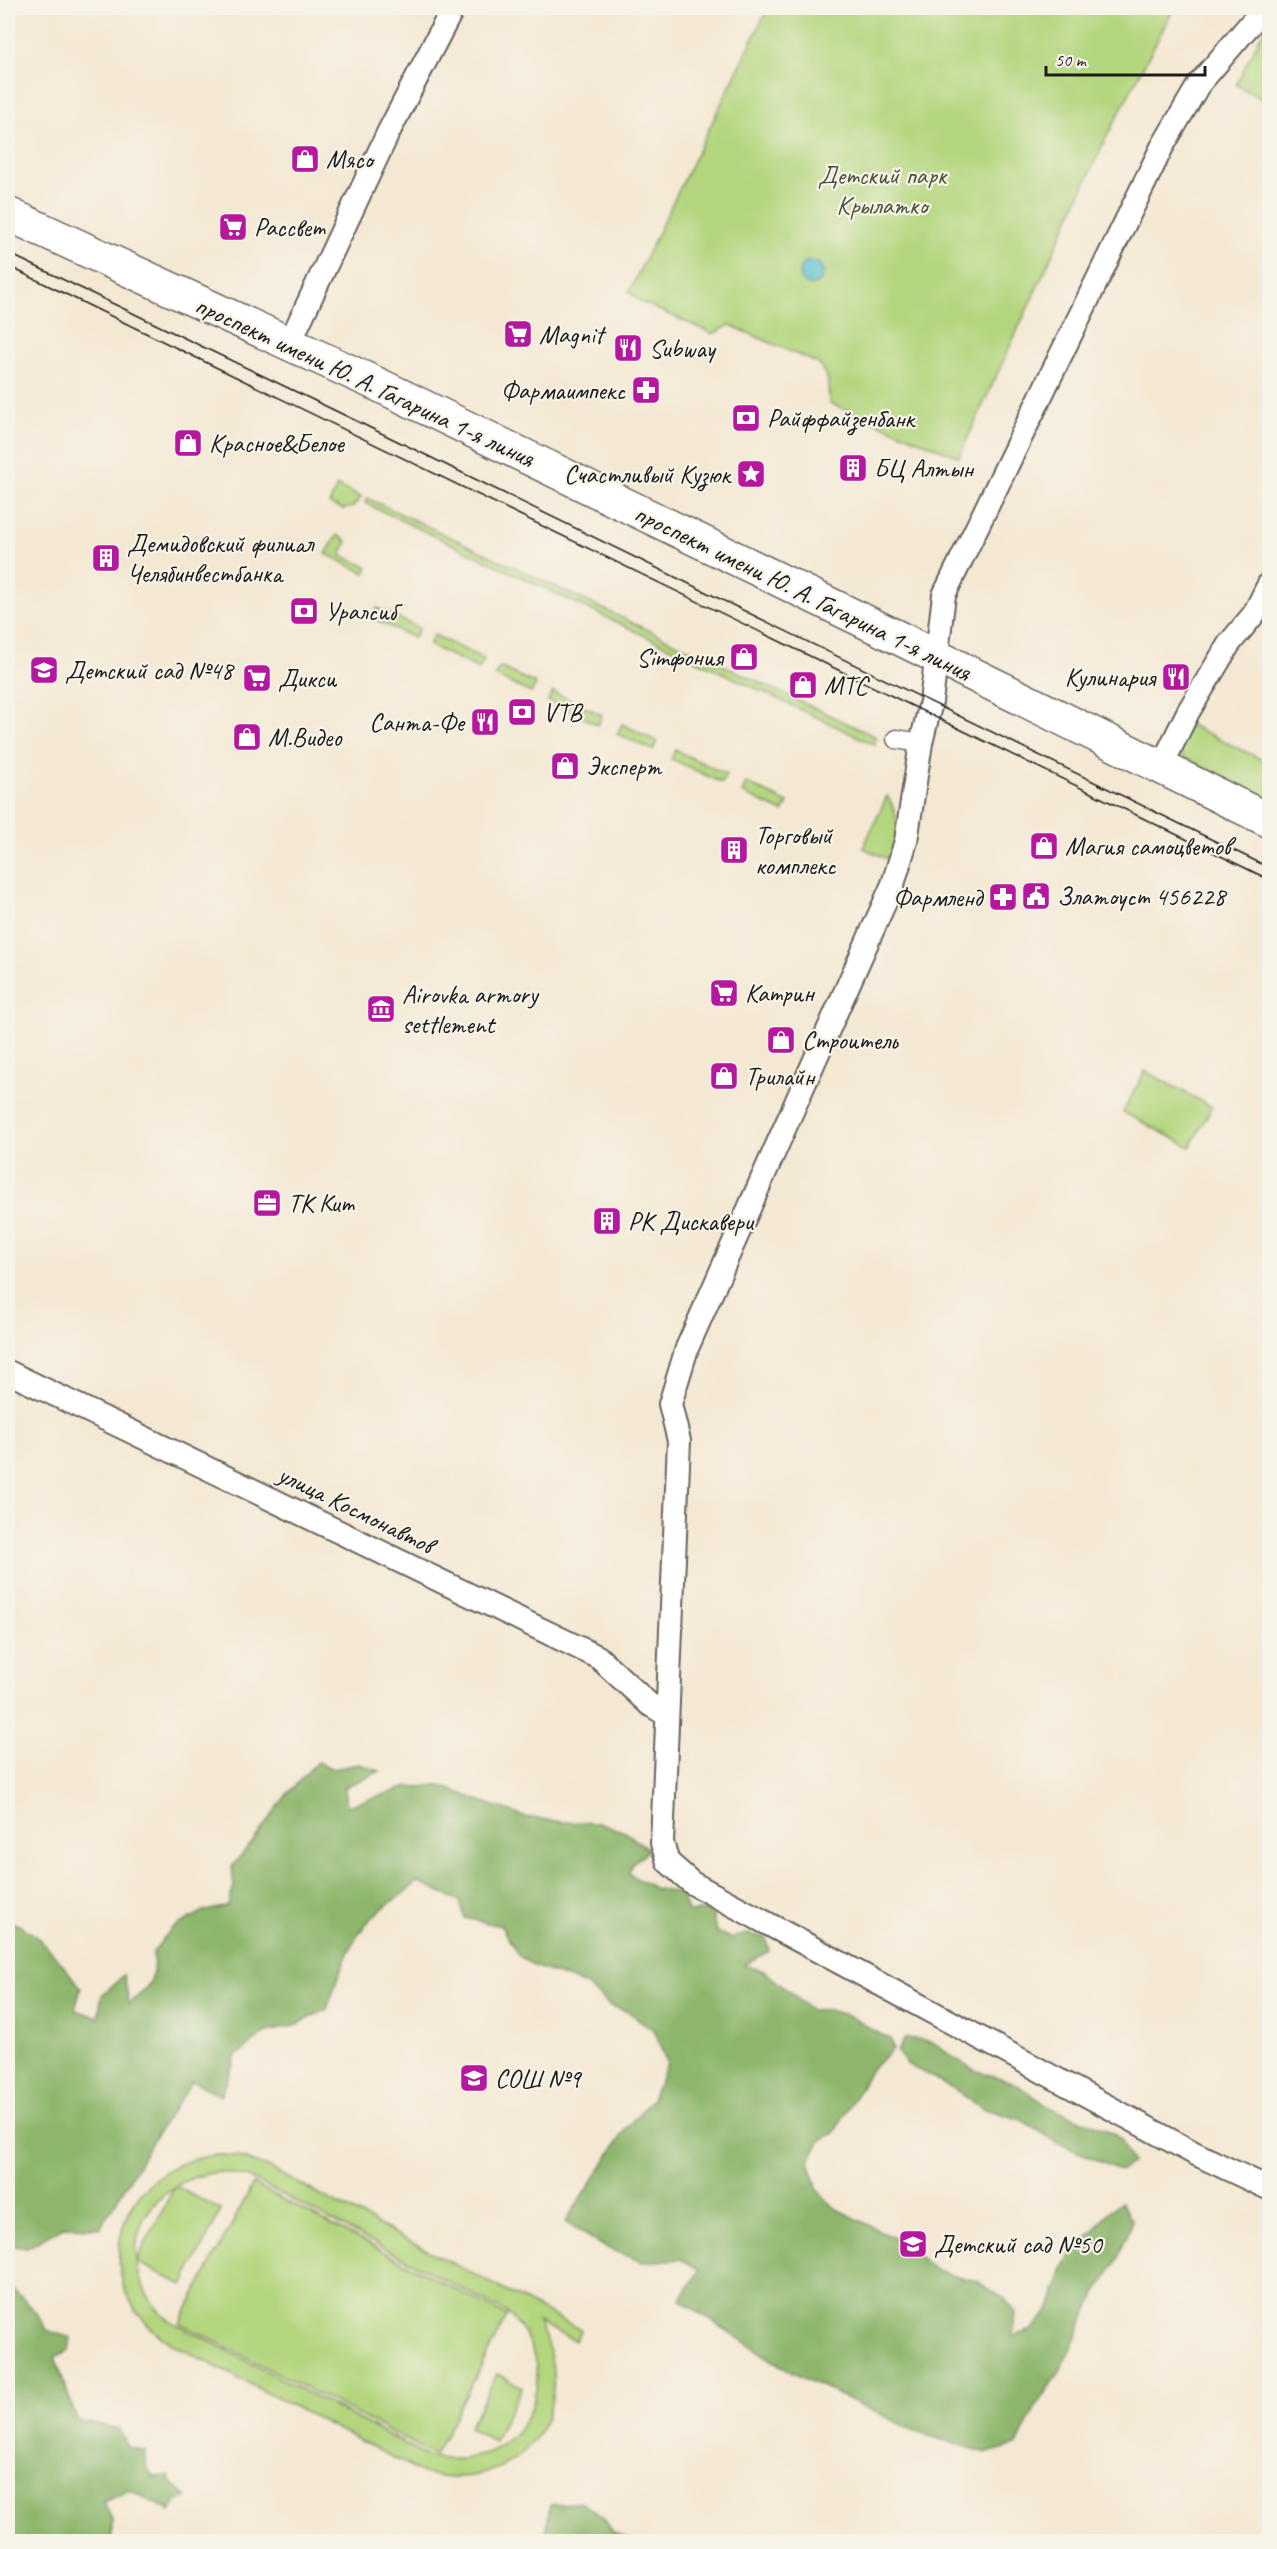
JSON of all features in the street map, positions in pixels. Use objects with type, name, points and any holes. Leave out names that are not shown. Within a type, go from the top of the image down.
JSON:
[{"type":"main road","name":"проспект имени Ю. А. Гагарина 1-я линия","points":[[8,214],[392,392],[1269,821]]},
{"type":"street","points":[[289,344],[389,131],[453,8]]},
{"type":"street","points":[[1264,8],[1199,84],[1162,147],[944,595],[935,657],[932,702],[921,743],[906,841],[893,884],[692,1337],[677,1379],[670,1404],[679,1441],[662,1843],[669,1862],[692,1883],[1194,2153],[1269,2189]]},
{"type":"street","points":[[1161,767],[1188,712],[1229,644],[1254,614],[1269,582]]},
{"type":"street","points":[[896,739],[921,743]]},
{"type":"street","name":"улица Космонавтов","points":[[8,1372],[598,1657],[649,1704],[668,1715]]},
{"type":"green space","name":"Детский парк Крылатко","points":[[768,8],[1174,8],[1104,142],[959,457],[829,403],[828,379],[819,364],[730,325],[713,334],[641,302],[629,292]]},
{"type":"green space","points":[[1269,19],[1269,103],[1236,85]]},
{"type":"green space","points":[[337,486],[361,497],[353,507],[343,509],[329,504]]},
{"type":"green space","points":[[367,498],[876,737],[875,745],[365,503]]},
{"type":"green space","points":[[337,535],[347,541],[341,555],[368,567],[365,573],[326,554]]},
{"type":"green space","points":[[377,608],[419,628],[414,638],[372,618]]},
{"type":"green space","points":[[434,635],[484,659],[479,669],[429,645]]},
{"type":"green space","points":[[500,667],[536,684],[531,693],[495,676]]},
{"type":"green space","points":[[553,692],[602,715],[598,725],[548,701]]},
{"type":"green space","points":[[622,724],[657,741],[653,750],[617,734]]},
{"type":"green space","points":[[1190,725],[1269,763],[1269,799],[1175,753]]},
{"type":"green space","points":[[675,750],[726,774],[722,783],[671,759]]},
{"type":"green space","points":[[746,783],[788,803],[783,812],[742,793]]},
{"type":"green space","points":[[887,796],[897,820],[894,862],[863,848]]},
{"type":"green space","points":[[1145,1071],[1212,1107],[1190,1147],[1123,1112]]},
{"type":"green space","points":[[317,1762],[333,1769],[359,1764],[380,1771],[345,1787],[347,1806],[408,1787],[441,1786],[524,1817],[563,1822],[601,1823],[627,1833],[648,1850],[632,1864],[629,1874],[654,1888],[680,1894],[688,1912],[705,1911],[713,1915],[716,1932],[731,1938],[748,1934],[766,1938],[769,1951],[744,1965],[764,1971],[811,2010],[843,2014],[890,2039],[893,2049],[871,2069],[834,2133],[821,2140],[809,2161],[818,2191],[835,2208],[898,2240],[936,2270],[976,2281],[1005,2299],[1015,2311],[1013,2336],[1032,2330],[1050,2308],[1063,2268],[1073,2250],[1121,2202],[1133,2221],[1117,2260],[1096,2294],[1061,2369],[1036,2406],[1017,2445],[987,2453],[919,2433],[789,2371],[680,2300],[700,2270],[681,2259],[642,2262],[605,2247],[565,2222],[629,2125],[652,2099],[667,2064],[654,2030],[628,2012],[609,2005],[586,1985],[534,1966],[518,1955],[501,1926],[465,1918],[460,1901],[417,1882],[376,1914],[358,1935],[346,1958],[327,2009],[294,2026],[266,2032],[236,2056],[221,2096],[192,2081],[161,2127],[100,2228],[63,2227],[27,2248],[8,2245],[8,1922],[29,1931],[39,1939],[81,1988],[75,2010],[98,2017],[102,1995],[124,1975],[129,2004],[142,1993],[150,1982],[153,1952],[171,1929],[202,1912],[228,1906],[234,1886],[232,1866],[252,1843],[287,1794]]},
{"type":"green space","points":[[906,2038],[925,2040],[937,2045],[974,2070],[1013,2082],[1051,2108],[1107,2130],[1121,2139],[1132,2162],[1121,2171],[1056,2142],[1022,2120],[982,2108],[951,2087],[908,2065],[897,2052]]},
{"type":"green space","points":[[221,2155],[237,2156],[267,2167],[581,2330],[575,2341],[538,2322],[550,2354],[553,2386],[548,2414],[534,2439],[515,2459],[489,2472],[458,2477],[423,2473],[170,2343],[142,2318],[126,2290],[119,2259],[122,2229],[135,2201],[156,2178],[185,2162]],"holes":[[[221,2172],[246,2177],[506,2312],[526,2338],[536,2365],[536,2392],[527,2417],[511,2437],[488,2452],[460,2459],[428,2456],[167,2319],[146,2293],[137,2262],[183,2285],[221,2210],[176,2186],[188,2180]],[[174,2187],[137,2260],[137,2242],[141,2226],[149,2211]]]},
{"type":"green space","points":[[253,2184],[507,2316],[435,2455],[180,2323]]},
{"type":"green space","points":[[8,2286],[30,2305],[46,2330],[71,2338],[69,2350],[55,2357],[77,2420],[119,2429],[128,2447],[146,2452],[146,2467],[154,2477],[169,2476],[172,2483],[187,2496],[180,2499],[170,2511],[129,2490],[103,2501],[112,2519],[112,2541],[8,2541]]},
{"type":"green space","points":[[497,2374],[522,2387],[494,2441],[469,2428]]},
{"type":"green space","points":[[580,2502],[602,2516],[613,2532],[631,2541],[541,2541],[547,2526],[550,2505]]},
{"type":"water","points":[[811,261],[816,262],[822,268],[822,278],[816,284],[811,285],[806,284],[800,278],[799,273],[800,268],[806,262]]},
{"type":"tram line","points":[[8,253],[1270,868]]},
{"type":"tram line","points":[[8,266],[1270,880]]},
{"type":"place","name":"Мясо","points":[[305,159]]},
{"type":"place","name":"Рассвет","points":[[233,227]]},
{"type":"place","name":"Magnit","points":[[518,334]]},
{"type":"place","name":"Subway","points":[[628,348]]},
{"type":"place","name":"Фармаимпекс","points":[[646,390]]},
{"type":"place","name":"Райффайзенбанк","points":[[746,418]]},
{"type":"place","name":"Красное&Белое","points":[[188,443]]},
{"type":"place","name":"БЦ Алтын","points":[[853,468]]},
{"type":"place","name":"Счастливый Кузюк","points":[[751,474]]},
{"type":"place","name":"Демидовский филиал Челябинвестбанка","points":[[106,558]]},
{"type":"place","name":"Уралсиб","points":[[304,611]]},
{"type":"place","name":"Simфония","points":[[744,657]]},
{"type":"place","name":"Детский сад №48","points":[[44,670]]},
{"type":"place","name":"Кулинария","points":[[1176,677]]},
{"type":"place","name":"Дикси","points":[[257,678]]},
{"type":"place","name":"МТС","points":[[803,685]]},
{"type":"place","name":"VTB","points":[[522,712]]},
{"type":"place","name":"Санта-Фе","points":[[485,722]]},
{"type":"place","name":"М.Видео","points":[[247,737]]},
{"type":"place","name":"Эксперт","points":[[565,766]]},
{"type":"place","name":"Магия самоцветов","points":[[1044,846]]},
{"type":"place","name":"Торговый комплекс","points":[[734,850]]},
{"type":"place","name":"Златоуст 456228","points":[[1036,896]]},
{"type":"place","name":"Фармленд","points":[[1003,897]]},
{"type":"place","name":"Катрин","points":[[724,993]]},
{"type":"place","name":"Airovka armory settlement","points":[[381,1009]]},
{"type":"place","name":"Строитель","points":[[781,1040]]},
{"type":"place","name":"Трилайн","points":[[724,1076]]},
{"type":"place","name":"ТК Кит","points":[[267,1203]]},
{"type":"place","name":"РК Дискавери","points":[[607,1221]]},
{"type":"place","name":"СОШ №9","points":[[474,2078]]},
{"type":"place","name":"Детский сад №50","points":[[913,2244]]}]
